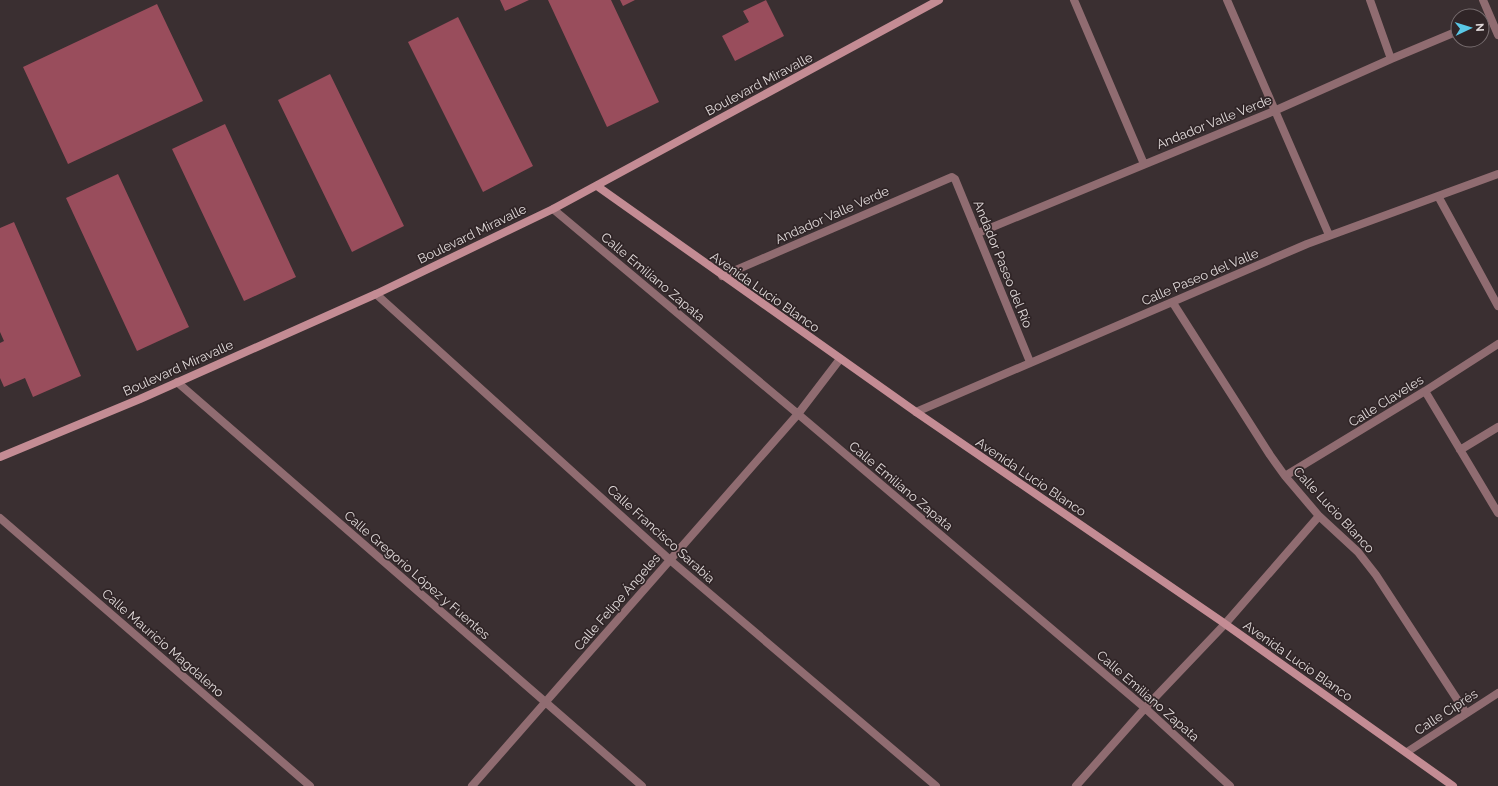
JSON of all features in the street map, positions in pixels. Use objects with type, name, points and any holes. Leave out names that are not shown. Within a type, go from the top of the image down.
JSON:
[{"type":"street","name":"Boulevard Miravalle","points":[[0,457],[140,399],[376,294],[553,209],[939,0]]},
{"type":"street","points":[[1074,0],[1144,164]]},
{"type":"street","points":[[1227,0],[1329,235]]},
{"type":"street","points":[[1370,0],[1391,59]]},
{"type":"street","points":[[1483,0],[1498,35]]},
{"type":"street","name":"Andador Valle Verde","points":[[978,233],[1274,111],[1450,34]]},
{"type":"street","name":"Calle Paseo del Valle","points":[[916,412],[1329,235],[1498,174]]},
{"type":"street","name":"Andador Valle Verde","points":[[722,276],[952,177]]},
{"type":"street","name":"Andador Paseo del Río","points":[[952,177],[955,179],[978,233],[1030,362]]},
{"type":"street","name":"Avenida Lucio Blanco","points":[[596,186],[916,412],[1225,624],[1453,786]]},
{"type":"street","points":[[1438,196],[1498,306]]},
{"type":"street","name":"Calle Emiliano Zapata","points":[[553,209],[1145,708],[1230,786]]},
{"type":"street","name":"Calle Francisco Sarabia","points":[[376,294],[670,560],[936,786]]},
{"type":"street","name":"Calle Lucio Blanco","points":[[1173,303],[1285,476],[1319,516],[1358,552],[1376,575],[1466,713]]},
{"type":"street","name":"Calle Claveles","points":[[1285,476],[1425,391],[1498,344]]},
{"type":"street","name":"Calle Felipe Ángeles","points":[[472,786],[798,414],[840,359]]},
{"type":"street","name":"Calle Gregorio López y Fuentes","points":[[177,382],[642,786]]},
{"type":"street","points":[[1425,391],[1498,513]]},
{"type":"street","points":[[1460,450],[1498,428]]},
{"type":"street","points":[[1076,786],[1145,708],[1225,624],[1319,516]]},
{"type":"street","name":"Calle Mauricio Magdaleno","points":[[0,518],[310,786]]},
{"type":"street","name":"Calle Ciprés","points":[[1406,752],[1498,692]]},
{"type":"building","points":[[500,0],[529,0],[505,11]]},
{"type":"building","points":[[548,0],[611,0],[659,102],[607,127]]},
{"type":"building","points":[[620,0],[635,0],[623,6]]},
{"type":"building","points":[[766,0],[784,36],[735,61],[722,36],[749,22],[743,11]]},
{"type":"building","points":[[157,4],[203,101],[68,164],[23,67]]},
{"type":"building","points":[[458,17],[533,166],[483,192],[408,42]]},
{"type":"building","points":[[330,74],[404,226],[352,252],[278,100]]},
{"type":"building","points":[[225,124],[296,277],[244,301],[172,149]]},
{"type":"building","points":[[118,174],[189,327],[137,351],[66,198]]},
{"type":"building","points":[[14,222],[81,376],[33,397],[25,378],[4,387],[0,378],[0,343],[4,341],[0,332],[0,228]]}]
